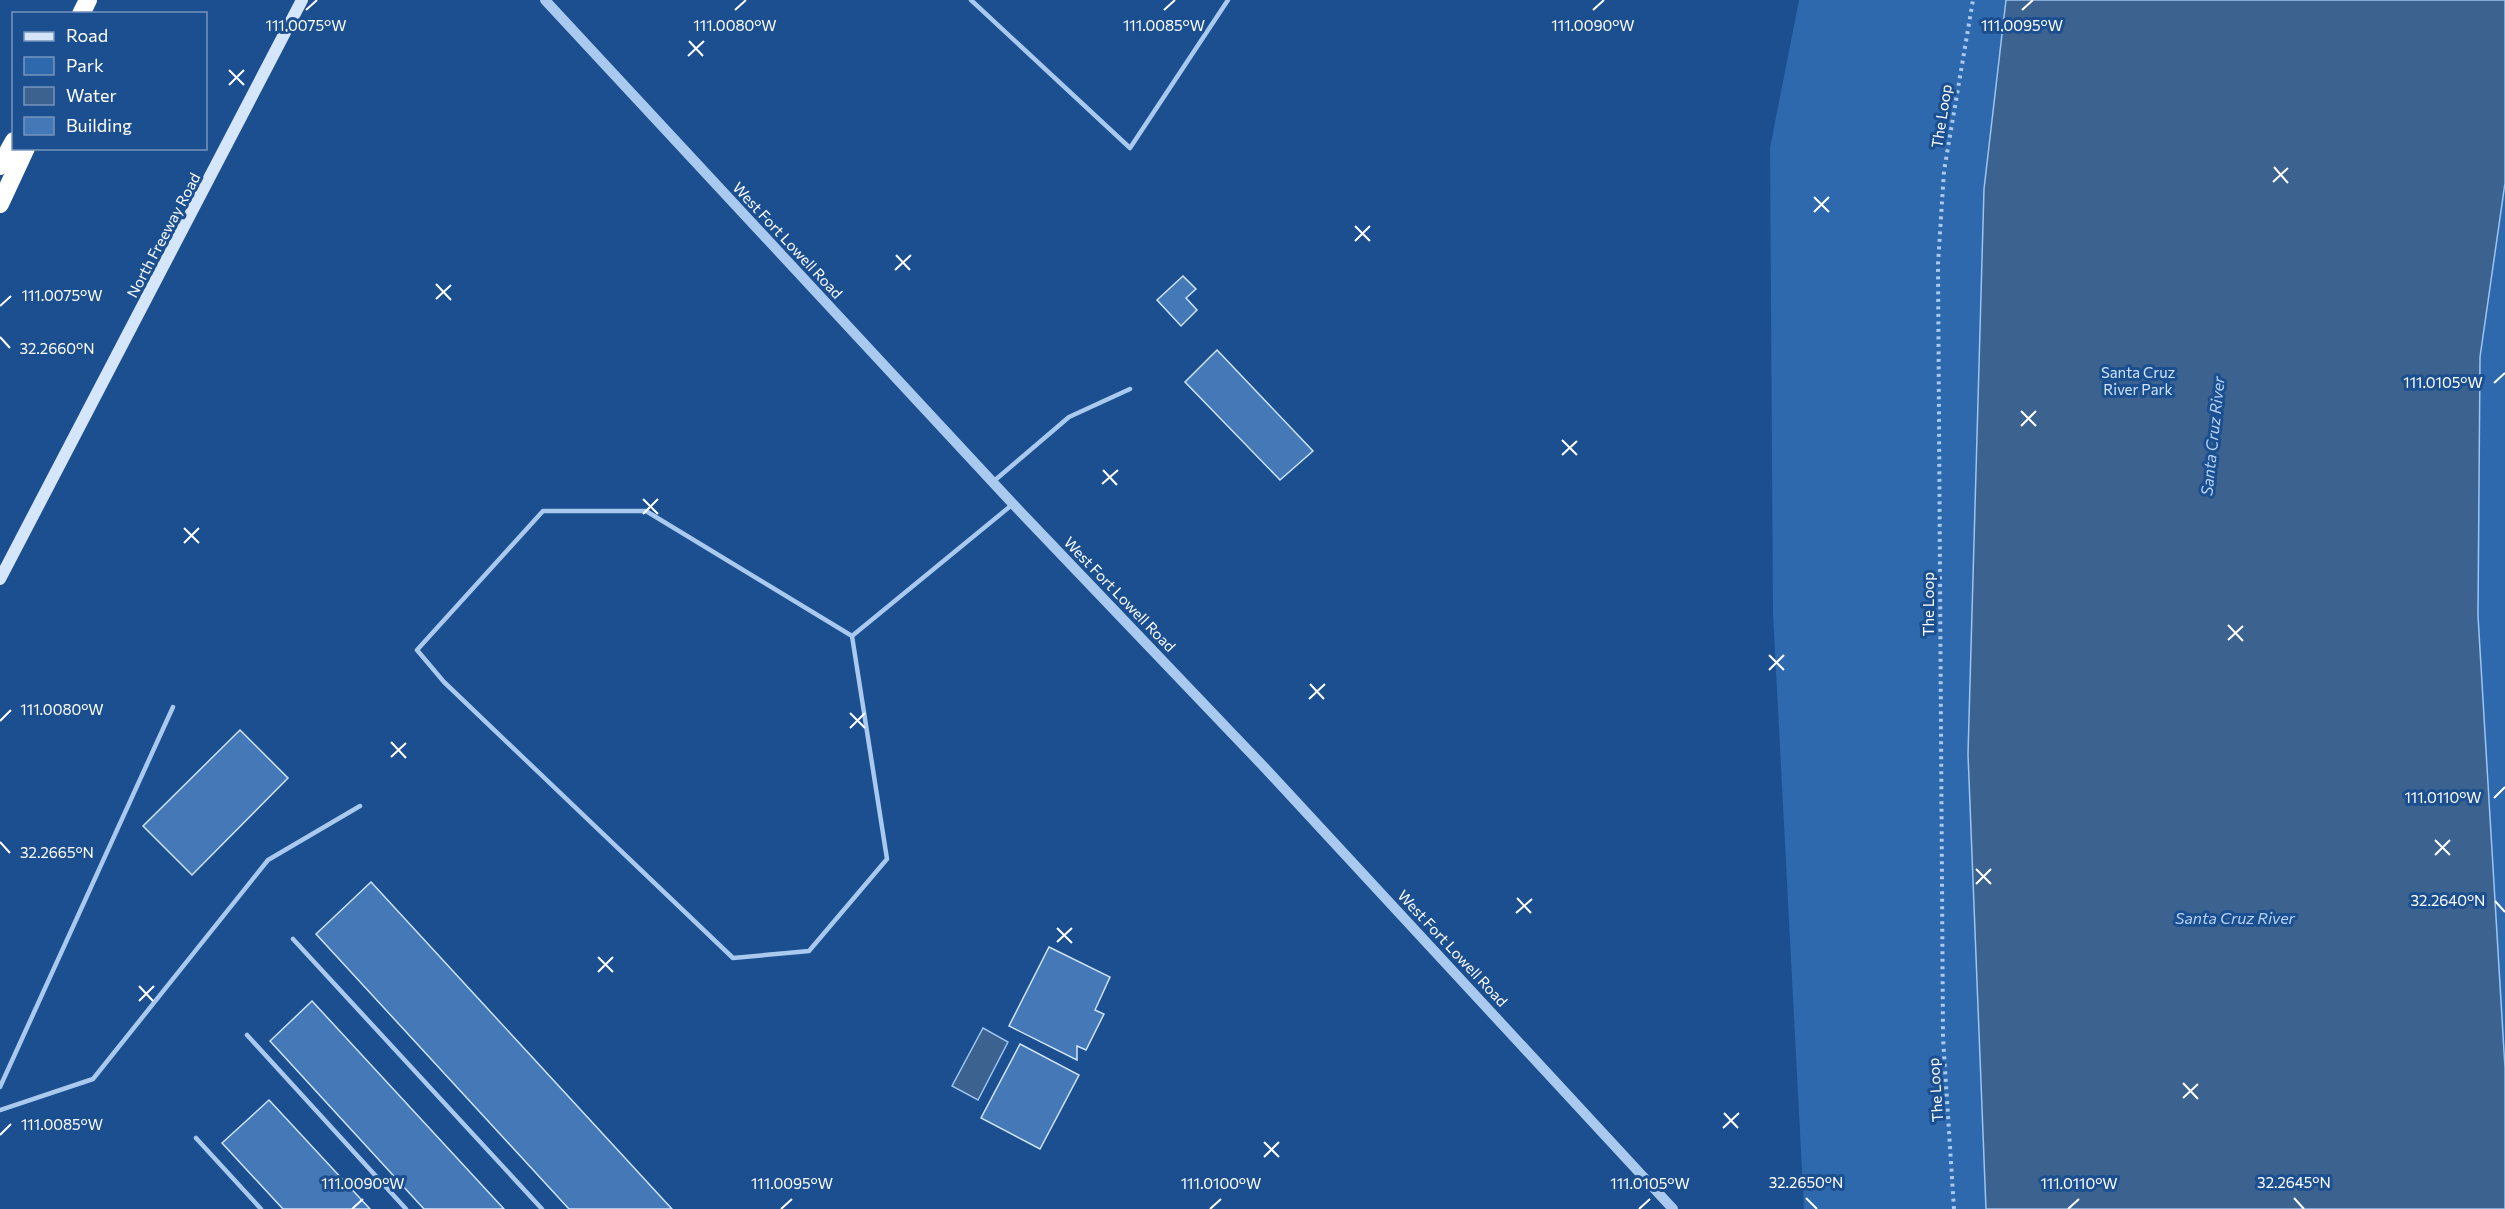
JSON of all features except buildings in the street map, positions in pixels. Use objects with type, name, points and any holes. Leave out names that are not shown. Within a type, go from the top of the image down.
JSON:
[{"type":"highway","points":[[0,166],[12,145]]},
{"type":"highway","points":[[0,204],[25,150]]},
{"type":"main road","name":"North Freeway Road","points":[[0,579],[303,0]]},
{"type":"street","name":"West Fort Lowell Road","points":[[545,0],[1013,504],[1273,777],[1673,1209]]},
{"type":"lane","points":[[971,0],[1130,148],[1228,0]]},
{"type":"lane","points":[[993,482],[1069,417],[1130,389]]},
{"type":"lane","points":[[852,636],[1013,504]]},
{"type":"lane","points":[[646,511],[852,636],[886,859],[809,951],[732,958],[444,682],[417,650],[543,512],[646,511]]},
{"type":"lane","points":[[0,1087],[173,707]]},
{"type":"lane","points":[[0,1110],[93,1078],[268,860],[360,806]]},
{"type":"lane","points":[[293,939],[542,1209]]},
{"type":"lane","points":[[247,1035],[406,1209]]},
{"type":"lane","points":[[196,1138],[261,1209]]},
{"type":"path","name":"The Loop","points":[[1954,1209],[1943,1038],[1938,264],[1944,171],[1972,0]]},
{"type":"green space","name":"Santa Cruz River","points":[[1799,0],[2505,0],[2505,1209],[1804,1209],[1773,613],[1770,148]]},
{"type":"water","name":"Santa Cruz River","points":[[2006,0],[2505,0],[2505,183],[2480,357],[2478,616],[2505,1068],[2505,1209],[1986,1209],[1968,754],[1984,189]]},
{"type":"water","points":[[983,1028],[1008,1042],[978,1100],[952,1086]]},
{"type":"park label","name":"Santa Cruz River Park","points":[[2138,380]]}]
